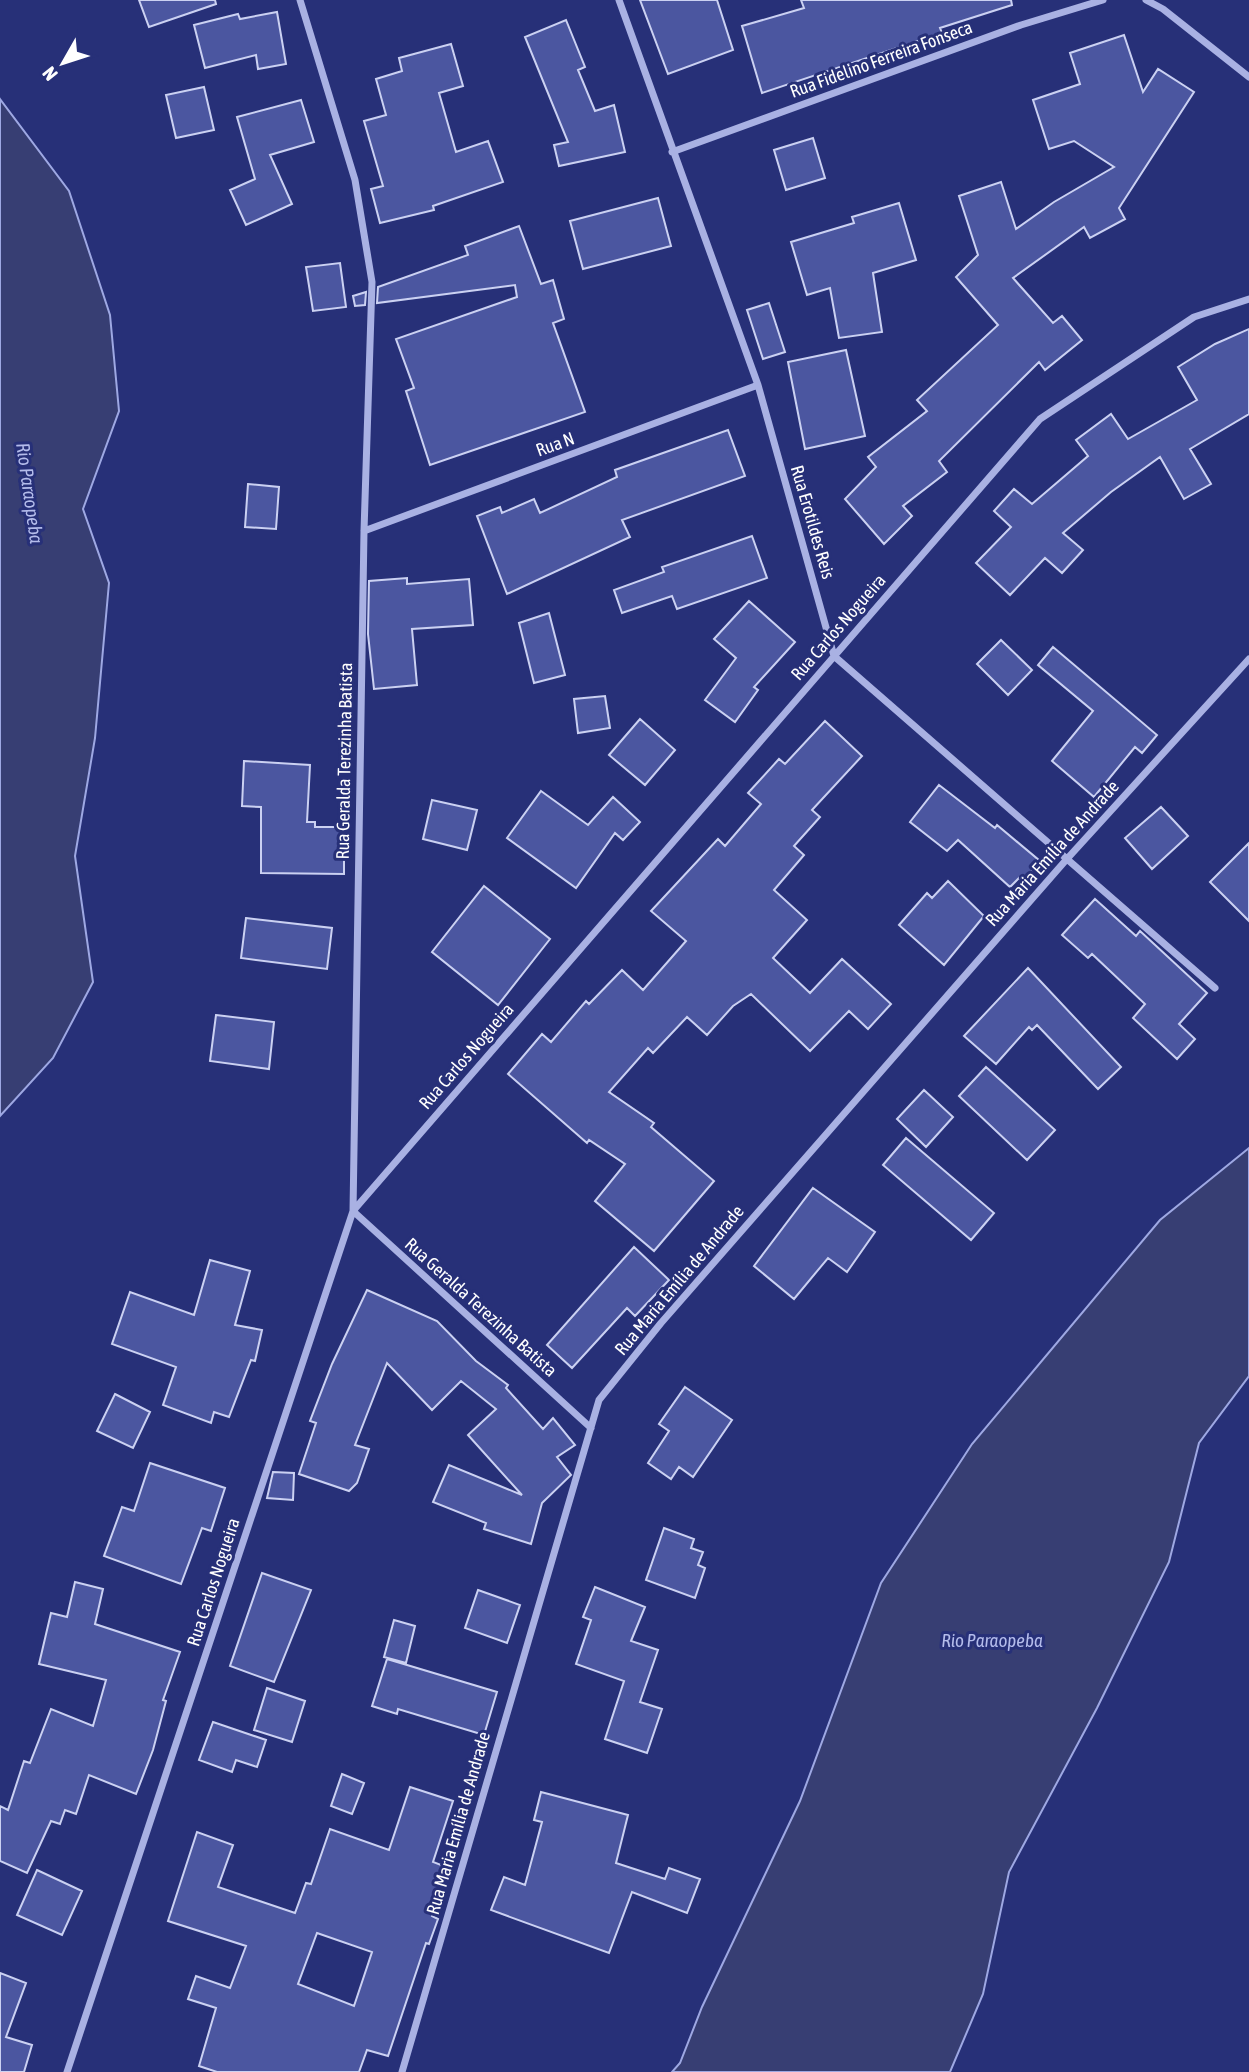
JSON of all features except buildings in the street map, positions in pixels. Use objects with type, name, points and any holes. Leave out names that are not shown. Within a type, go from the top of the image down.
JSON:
[{"type":"street","name":"Rua Geralda Terezinha Batista","points":[[300,0],[355,180],[372,282],[364,531],[353,1211],[591,1428]]},
{"type":"street","name":"Rua Erotildes Reis","points":[[619,0],[758,385],[834,656]]},
{"type":"street","name":"Rua Fidelino Ferreira Fonseca","points":[[672,152],[1021,25],[1103,0]]},
{"type":"street","points":[[1146,0],[1163,9],[1249,77]]},
{"type":"street","name":"Rua Carlos Nogueira","points":[[66,2072],[353,1211],[1040,419],[1194,317],[1249,299]]},
{"type":"street","name":"Rua N","points":[[364,531],[758,385]]},
{"type":"street","points":[[834,656],[1215,988]]},
{"type":"street","name":"Rua Maria Emília de Andrade","points":[[402,2072],[599,1400],[661,1323],[1066,860],[1249,659]]},
{"type":"water","name":"Rio Paraopeba","points":[[0,99],[69,191],[110,315],[119,411],[83,509],[109,583],[95,738],[75,856],[93,982],[53,1058],[0,1116]]},
{"type":"water","name":"Rio Paraopeba","points":[[1249,1148],[1249,1376],[1199,1443],[1169,1562],[1097,1708],[1009,1872],[983,1994],[950,2072],[672,2072],[680,2063],[702,2007],[800,1801],[881,1583],[972,1444],[1160,1220]]}]
